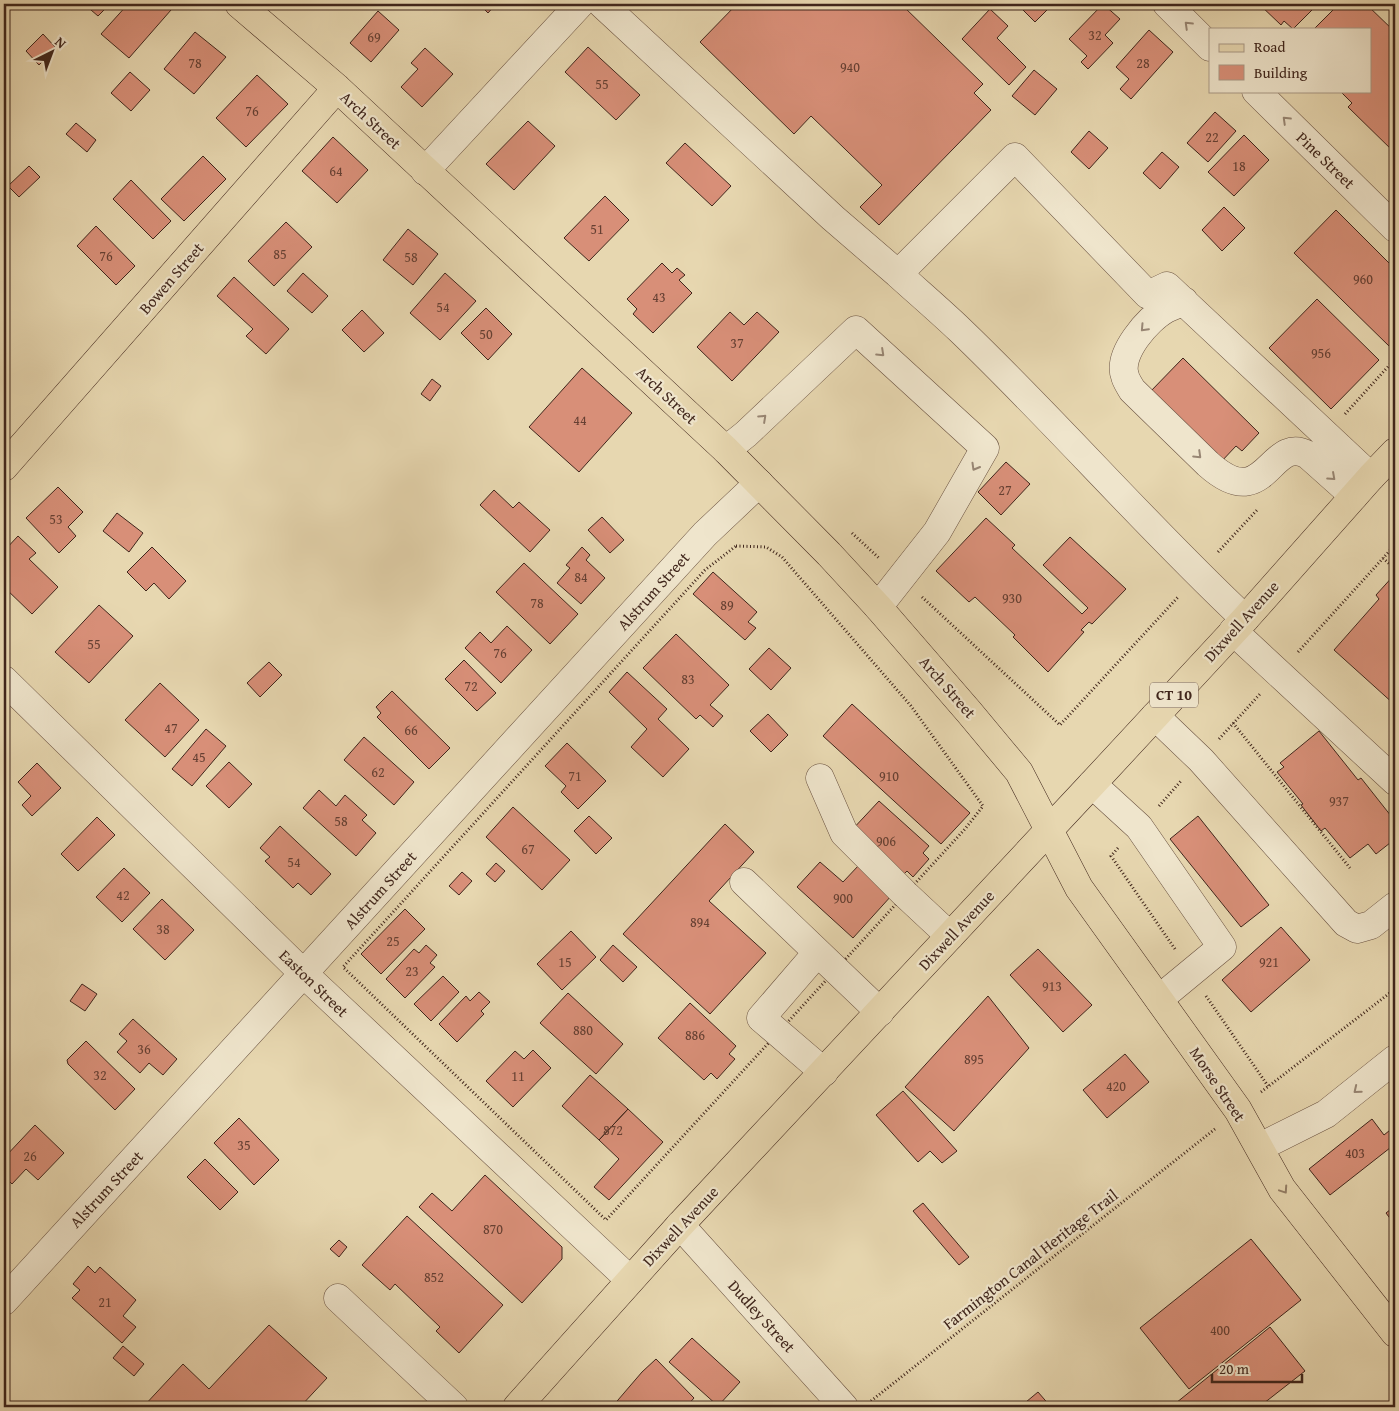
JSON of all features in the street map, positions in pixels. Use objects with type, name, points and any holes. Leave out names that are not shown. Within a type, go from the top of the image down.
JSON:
[{"type":"main road","name":"Arch Street","points":[[239,4],[337,88],[760,483],[878,607],[970,712],[1019,772],[1050,829]]},
{"type":"main road","name":"Bowen Street","points":[[4,467],[337,88]]},
{"type":"main road","name":"Dixwell Avenue","points":[[517,1407],[680,1225],[1155,716],[1239,625],[1362,486],[1395,452]]},
{"type":"main road","name":"Morse Street","points":[[1050,829],[1079,888],[1238,1110],[1282,1188],[1391,1318]]},
{"type":"street","points":[[425,170],[580,4]]},
{"type":"street","points":[[602,4],[833,218],[960,330],[1198,574],[1239,625],[1395,781]]},
{"type":"street","points":[[1167,4],[1209,46]]},
{"type":"street","name":"Pine Street","points":[[1257,92],[1395,228]]},
{"type":"street","points":[[898,274],[1015,157],[1148,295],[1167,286],[1184,301],[1326,436],[1362,486]]},
{"type":"street","points":[[1184,301],[1153,318],[1130,349],[1126,356],[1124,375],[1132,390],[1214,470],[1230,480],[1244,482],[1256,479],[1279,457],[1290,452],[1299,451],[1362,486]]},
{"type":"street","points":[[726,450],[746,434],[856,330],[985,448],[937,532],[878,607]]},
{"type":"street","name":"Alstrum Street","points":[[4,1301],[706,534],[760,483]]},
{"type":"street","name":"Easton Street","points":[[4,680],[304,974],[630,1280]]},
{"type":"street","points":[[1155,716],[1201,760],[1346,923],[1357,929],[1371,925],[1395,906]]},
{"type":"street","points":[[820,778],[844,832],[905,894],[950,936]]},
{"type":"street","points":[[1092,784],[1139,827],[1222,947],[1159,999]]},
{"type":"street","points":[[744,882],[880,1012]]},
{"type":"street","points":[[824,1072],[761,1018],[827,961]]},
{"type":"street","points":[[1260,1147],[1326,1114],[1395,1060]]},
{"type":"street","name":"Dudley Street","points":[[680,1225],[844,1407]]},
{"type":"street","points":[[338,1298],[454,1407]]},
{"type":"path","points":[[1326,436],[1395,359]]},
{"type":"path","points":[[852,532],[1060,725],[1262,504]]},
{"type":"path","points":[[736,546],[766,547],[782,557],[910,706],[983,806],[965,829],[905,894],[827,961],[778,1033],[606,1220],[343,967],[705,570],[736,546]]},
{"type":"path","points":[[1383,558],[1395,569]]},
{"type":"path","points":[[1233,723],[1350,868]]},
{"type":"path","points":[[1268,1086],[1395,989]]},
{"type":"path","name":"Farmington Canal Heritage Trail","points":[[873,1400],[1203,1138]]},
{"type":"building","points":[[84,4],[110,4],[98,16]]},
{"type":"building","points":[[128,4],[163,4],[171,10],[129,58],[101,34]]},
{"type":"building","points":[[479,4],[496,4],[488,13]]},
{"type":"building","points":[[737,4],[901,4],[983,84],[974,93],[991,110],[879,225],[860,207],[882,185],[811,116],[794,134],[700,42]]},
{"type":"building","points":[[1017,4],[1053,4],[1035,22]]},
{"type":"building","points":[[1103,4],[1120,19],[1105,35],[1113,43],[1088,69],[1081,62],[1087,56],[1069,39]]},
{"type":"building","points":[[1259,4],[1318,4],[1294,28],[1284,21],[1281,25]]},
{"type":"building","points":[[1339,4],[1366,4],[1395,32],[1395,153],[1348,107],[1352,103],[1341,92],[1372,92],[1372,28],[1315,28]]},
{"type":"building","points":[[990,9],[1008,26],[997,38],[1026,67],[1009,85],[962,39]]},
{"type":"building","points":[[378,11],[399,30],[371,62],[350,43]]},
{"type":"building","points":[[1149,30],[1173,52],[1131,99],[1120,89],[1129,79],[1116,67]]},
{"type":"building","points":[[195,32],[226,57],[194,94],[164,69]]},
{"type":"building","points":[[43,34],[56,48],[39,65],[26,51]]},
{"type":"building","points":[[588,47],[640,95],[616,120],[565,72]]},
{"type":"building","points":[[425,48],[453,74],[422,107],[401,87],[418,69],[411,63]]},
{"type":"building","points":[[1034,70],[1057,89],[1035,115],[1012,96]]},
{"type":"building","points":[[130,72],[150,90],[131,111],[111,93]]},
{"type":"building","points":[[257,75],[288,104],[246,147],[216,118]]},
{"type":"building","points":[[1215,112],[1236,131],[1208,162],[1187,143]]},
{"type":"building","points":[[528,121],[555,146],[514,190],[486,164]]},
{"type":"building","points":[[76,123],[96,140],[87,152],[66,134]]},
{"type":"building","points":[[1089,131],[1108,148],[1089,169],[1071,152]]},
{"type":"building","points":[[1244,135],[1269,160],[1234,196],[1208,172]]},
{"type":"building","points":[[333,137],[368,170],[337,203],[302,171]]},
{"type":"building","points":[[685,143],[731,186],[712,206],[666,163]]},
{"type":"building","points":[[1162,152],[1179,167],[1160,189],[1143,173]]},
{"type":"building","points":[[203,156],[226,179],[184,221],[161,199]]},
{"type":"building","points":[[29,166],[40,177],[19,197],[8,186]]},
{"type":"building","points":[[131,180],[171,221],[153,239],[113,199]]},
{"type":"building","points":[[605,196],[629,220],[589,261],[564,238]]},
{"type":"building","points":[[1224,207],[1245,228],[1222,251],[1202,230]]},
{"type":"building","points":[[1336,210],[1395,269],[1395,342],[1390,347],[1294,253]]},
{"type":"building","points":[[286,222],[312,247],[274,286],[248,261]]},
{"type":"building","points":[[96,226],[135,266],[116,285],[77,246]]},
{"type":"building","points":[[408,229],[438,254],[413,285],[383,260]]},
{"type":"building","points":[[662,263],[672,273],[677,268],[685,275],[679,280],[692,293],[653,333],[633,314],[637,309],[627,299]]},
{"type":"building","points":[[303,273],[328,296],[312,313],[287,291]]},
{"type":"building","points":[[445,273],[476,301],[440,340],[410,313]]},
{"type":"building","points":[[234,277],[289,329],[266,354],[246,336],[253,329],[217,296]]},
{"type":"building","points":[[1317,299],[1379,360],[1331,409],[1269,348]]},
{"type":"building","points":[[486,308],[512,334],[488,360],[461,333]]},
{"type":"building","points":[[362,310],[384,333],[364,352],[342,330]]},
{"type":"building","points":[[730,312],[744,325],[757,312],[779,332],[732,381],[697,347]]},
{"type":"building","points":[[1183,358],[1259,433],[1242,451],[1236,446],[1220,463],[1149,393]]},
{"type":"building","points":[[582,368],[632,413],[579,472],[529,427]]},
{"type":"building","points":[[432,379],[441,386],[430,401],[421,394]]},
{"type":"building","points":[[1006,462],[1030,484],[1001,515],[978,492]]},
{"type":"building","points":[[58,487],[83,512],[68,527],[76,536],[59,553],[26,518]]},
{"type":"building","points":[[494,490],[513,508],[519,502],[550,530],[530,552],[480,505]]},
{"type":"building","points":[[117,513],[143,533],[129,552],[103,531]]},
{"type":"building","points":[[602,517],[624,540],[610,553],[588,530]]},
{"type":"building","points":[[986,518],[1015,545],[1012,548],[1082,614],[1088,608],[1043,565],[1070,537],[1126,589],[1092,624],[1089,622],[1081,630],[1084,632],[1048,672],[1013,637],[1015,635],[975,597],[969,602],[936,571]]},
{"type":"building","points":[[18,536],[36,553],[29,559],[58,587],[32,614],[4,587],[4,551]]},
{"type":"building","points":[[152,547],[186,581],[169,599],[154,583],[146,591],[127,572]]},
{"type":"building","points":[[582,547],[590,555],[586,560],[605,578],[581,604],[557,583],[570,568],[566,565]]},
{"type":"building","points":[[524,563],[578,614],[550,644],[496,592]]},
{"type":"building","points":[[713,572],[757,612],[748,622],[756,628],[745,640],[693,594]]},
{"type":"building","points":[[1395,574],[1395,705],[1334,650],[1379,599],[1376,595]]},
{"type":"building","points":[[99,605],[133,636],[89,683],[55,652]]},
{"type":"building","points":[[507,626],[532,650],[501,683],[465,648],[480,632],[491,643]]},
{"type":"building","points":[[676,634],[729,685],[710,705],[723,716],[713,727],[700,715],[696,719],[643,668]]},
{"type":"building","points":[[769,648],[791,668],[771,690],[749,669]]},
{"type":"building","points":[[464,660],[496,693],[477,711],[445,679]]},
{"type":"building","points":[[269,662],[282,675],[260,697],[247,683]]},
{"type":"building","points":[[627,672],[667,709],[658,719],[689,749],[663,777],[631,747],[647,729],[609,692]]},
{"type":"building","points":[[160,683],[199,720],[165,757],[125,720]]},
{"type":"building","points":[[392,691],[450,748],[429,769],[377,717],[381,713],[376,707]]},
{"type":"building","points":[[852,704],[970,813],[941,844],[823,736]]},
{"type":"building","points":[[768,714],[788,735],[771,752],[750,731]]},
{"type":"building","points":[[206,729],[226,746],[192,786],[172,769]]},
{"type":"building","points":[[1319,731],[1358,780],[1361,778],[1395,821],[1392,824],[1395,828],[1395,839],[1376,854],[1368,844],[1350,858],[1325,828],[1321,831],[1301,805],[1303,804],[1277,772],[1284,767],[1280,763]]},
{"type":"building","points":[[364,737],[414,782],[394,805],[344,760]]},
{"type":"building","points":[[567,743],[606,781],[578,809],[561,792],[566,786],[545,766]]},
{"type":"building","points":[[229,762],[252,784],[229,808],[206,786]]},
{"type":"building","points":[[37,763],[61,788],[32,816],[22,805],[31,796],[18,782]]},
{"type":"building","points":[[319,790],[336,806],[345,795],[367,815],[362,820],[376,833],[356,856],[303,808]]},
{"type":"building","points":[[879,801],[929,846],[923,853],[929,859],[913,877],[907,871],[900,878],[850,832]]},
{"type":"building","points":[[513,807],[570,860],[542,890],[486,837]]},
{"type":"building","points":[[589,816],[612,838],[596,854],[574,831]]},
{"type":"building","points":[[1198,816],[1269,905],[1241,927],[1170,839]]},
{"type":"building","points":[[97,817],[115,835],[78,871],[61,854]]},
{"type":"building","points":[[725,824],[754,852],[709,901],[766,953],[710,1014],[623,934]]},
{"type":"building","points":[[280,826],[331,874],[311,895],[298,883],[293,888],[265,861],[270,857],[260,848]]},
{"type":"building","points":[[820,862],[843,882],[859,865],[892,895],[853,938],[797,887]]},
{"type":"building","points":[[496,863],[505,871],[495,882],[486,874]]},
{"type":"building","points":[[124,868],[150,893],[122,922],[96,897]]},
{"type":"building","points":[[462,872],[472,881],[459,895],[449,886]]},
{"type":"building","points":[[162,899],[194,930],[165,960],[133,929]]},
{"type":"building","points":[[405,909],[425,929],[381,974],[361,954]]},
{"type":"building","points":[[1281,927],[1310,960],[1251,1012],[1222,980]]},
{"type":"building","points":[[571,931],[596,957],[562,990],[537,964]]},
{"type":"building","points":[[426,945],[437,955],[430,963],[435,967],[405,998],[386,979],[414,949],[419,953]]},
{"type":"building","points":[[613,945],[637,967],[623,982],[600,960]]},
{"type":"building","points":[[1038,949],[1092,1005],[1063,1032],[1010,975]]},
{"type":"building","points":[[443,976],[459,992],[431,1021],[414,1004]]},
{"type":"building","points":[[82,984],[97,994],[85,1011],[70,1001]]},
{"type":"building","points":[[479,992],[490,1002],[481,1011],[484,1014],[457,1042],[439,1024],[466,996],[470,1001]]},
{"type":"building","points":[[568,993],[623,1044],[596,1074],[540,1023]]},
{"type":"building","points":[[988,996],[1029,1048],[954,1131],[905,1087]]},
{"type":"building","points":[[690,1003],[736,1046],[729,1054],[735,1059],[717,1079],[711,1073],[704,1080],[658,1038]]},
{"type":"building","points":[[133,1019],[177,1059],[163,1075],[149,1063],[140,1073],[117,1052],[127,1041],[119,1034]]},
{"type":"building","points":[[86,1041],[135,1089],[115,1110],[68,1064],[67,1060]]},
{"type":"building","points":[[533,1050],[551,1068],[513,1107],[486,1081],[515,1051],[524,1059]]},
{"type":"building","points":[[1125,1054],[1149,1082],[1107,1118],[1083,1090]]},
{"type":"building","points":[[590,1075],[628,1109],[599,1140],[562,1106]]},
{"type":"building","points":[[903,1091],[957,1151],[942,1163],[930,1151],[918,1162],[876,1115]]},
{"type":"building","points":[[628,1109],[663,1142],[609,1200],[594,1187],[619,1159],[599,1140]]},
{"type":"building","points":[[239,1118],[279,1160],[254,1185],[214,1143]]},
{"type":"building","points":[[1372,1119],[1384,1135],[1395,1126],[1395,1144],[1330,1195],[1309,1169]]},
{"type":"building","points":[[35,1125],[64,1153],[38,1180],[26,1169],[12,1184],[4,1176],[4,1158]]},
{"type":"building","points":[[205,1159],[238,1192],[220,1210],[187,1177]]},
{"type":"building","points":[[485,1175],[562,1247],[562,1259],[522,1303],[419,1207],[432,1193],[452,1211]]},
{"type":"building","points":[[923,1203],[969,1257],[959,1265],[913,1211]]},
{"type":"building","points":[[1395,1206],[1395,1225],[1386,1213]]},
{"type":"building","points":[[407,1216],[503,1305],[459,1353],[436,1331],[440,1327],[395,1284],[390,1290],[362,1265]]},
{"type":"building","points":[[1251,1239],[1301,1300],[1189,1389],[1140,1328]]},
{"type":"building","points":[[339,1240],[347,1247],[339,1257],[330,1249]]},
{"type":"building","points":[[88,1266],[95,1273],[100,1267],[136,1300],[123,1316],[136,1327],[122,1343],[72,1298],[80,1290],[73,1284]]},
{"type":"building","points":[[269,1325],[327,1378],[300,1407],[143,1407],[183,1364],[209,1389]]},
{"type":"building","points":[[1270,1327],[1305,1371],[1259,1407],[1171,1407]]},
{"type":"building","points":[[692,1338],[740,1382],[718,1406],[669,1362]]},
{"type":"building","points":[[123,1346],[144,1364],[134,1376],[113,1358]]},
{"type":"building","points":[[656,1359],[694,1398],[686,1407],[612,1407],[642,1372]]},
{"type":"building","points":[[1038,1392],[1051,1407],[1020,1407]]}]
